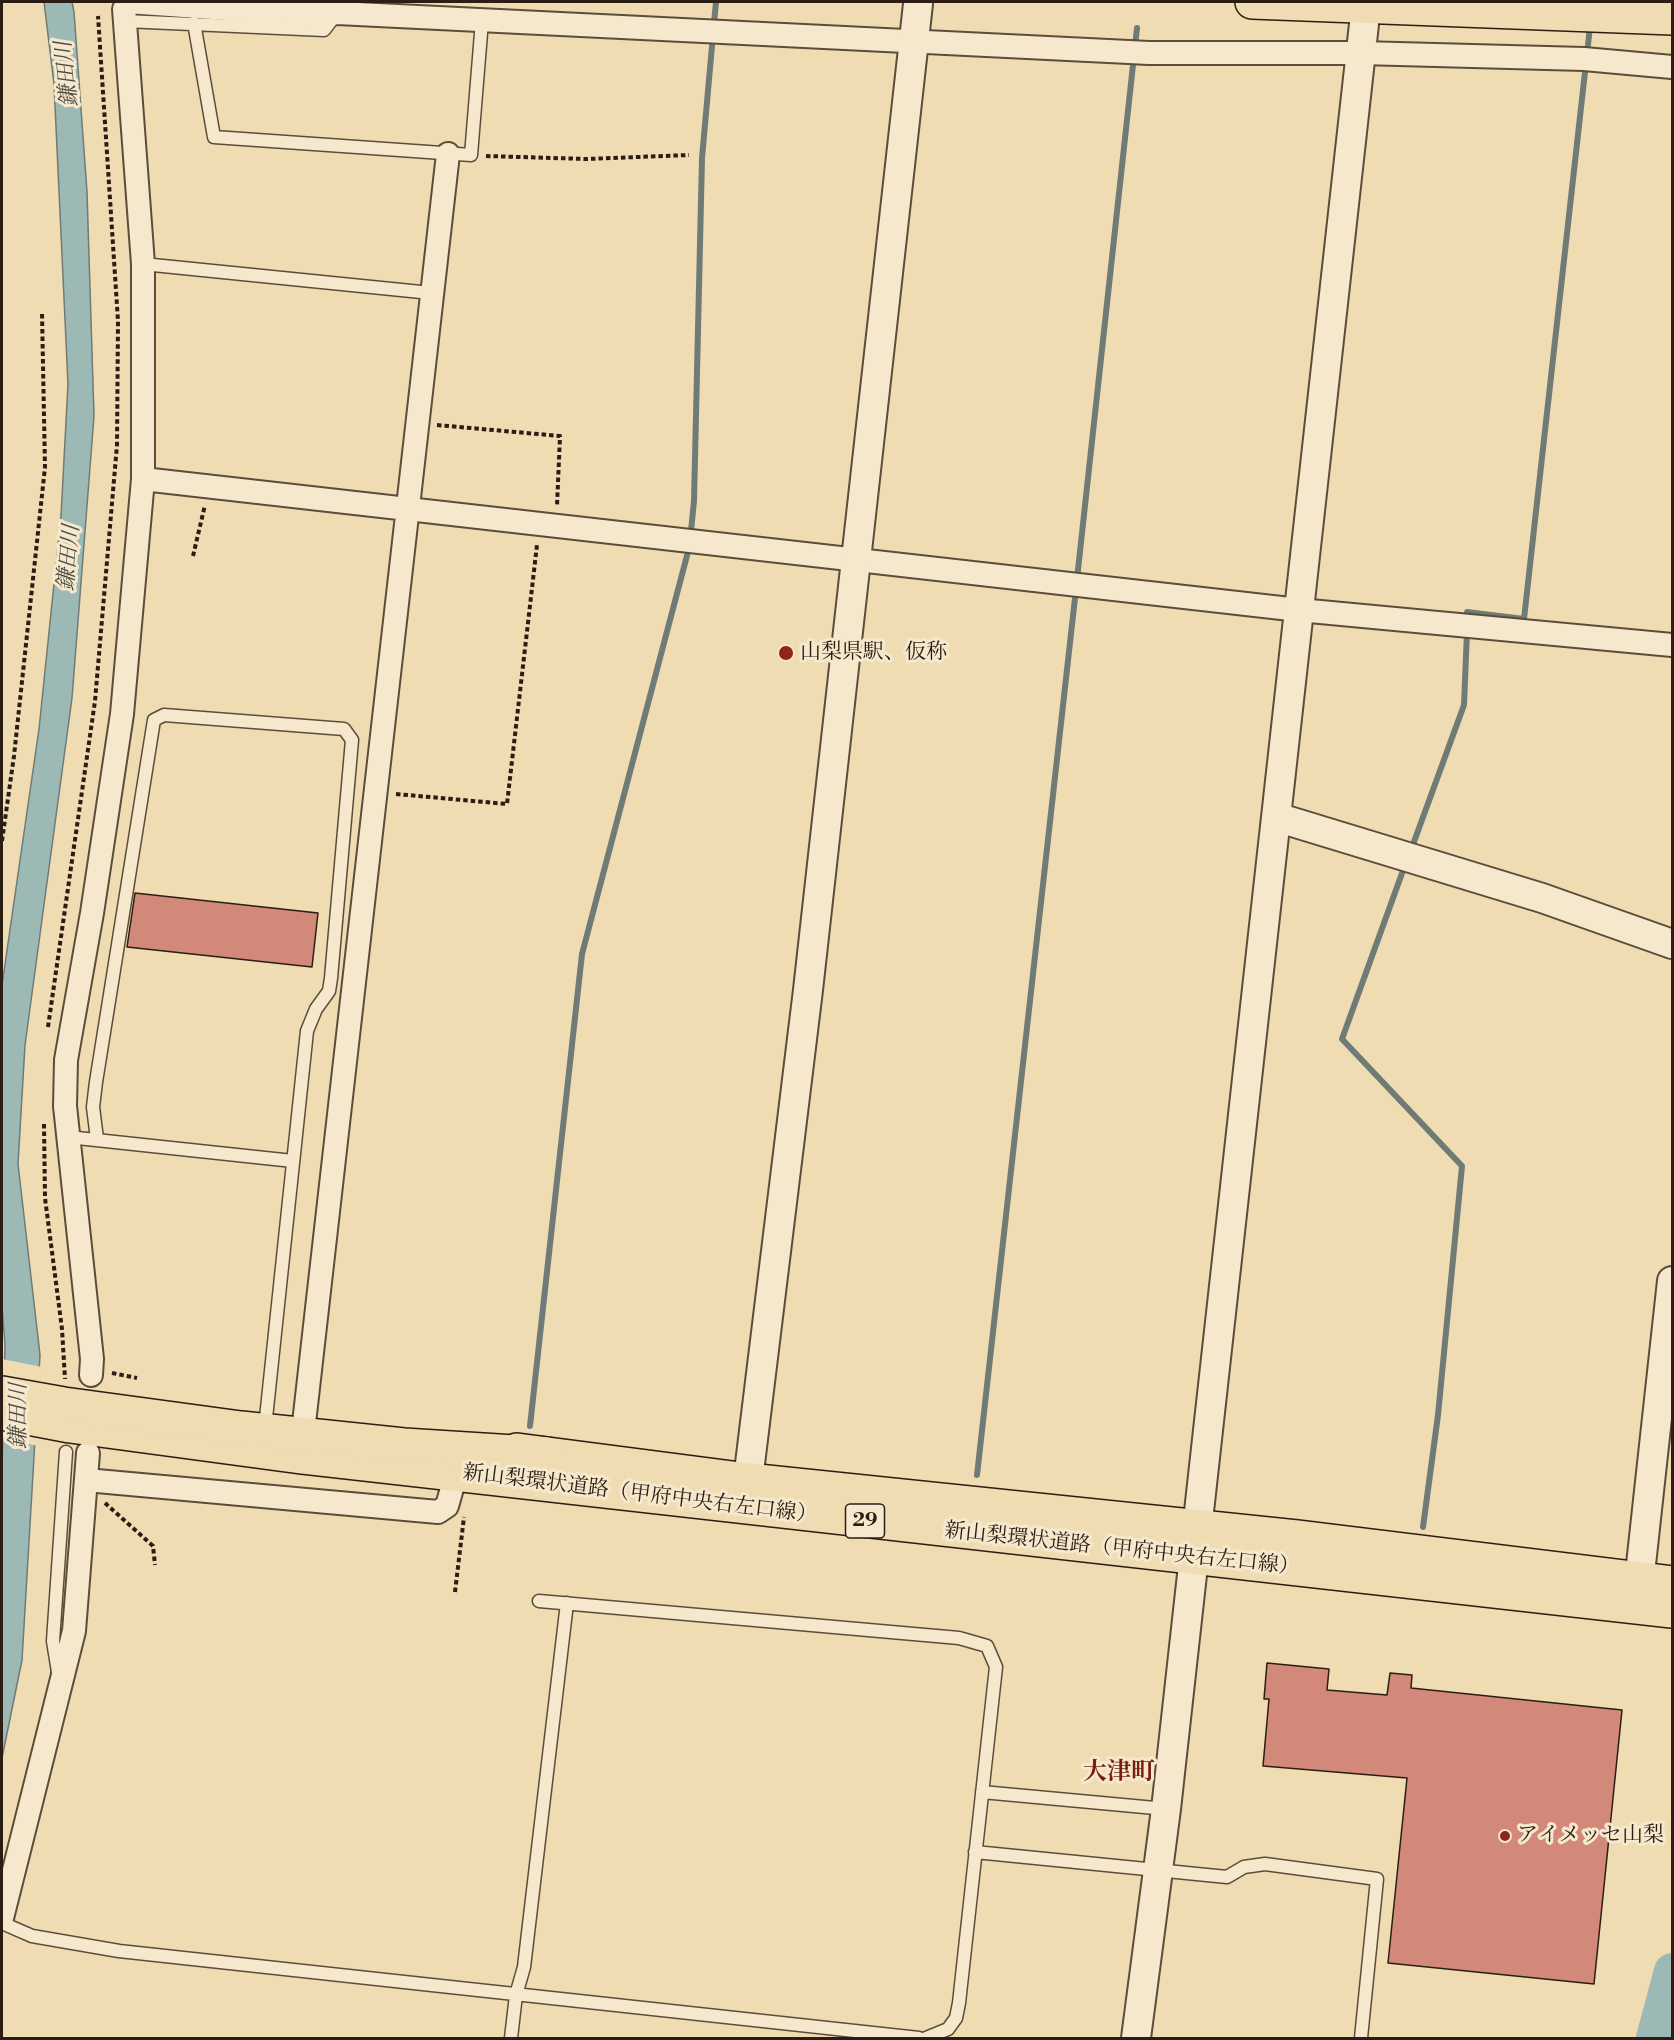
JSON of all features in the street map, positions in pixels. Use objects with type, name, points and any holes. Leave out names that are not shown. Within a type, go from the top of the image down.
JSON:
[{"type":"main road","points":[[1252,2],[1672,18]]},
{"type":"main road","points":[[2,1378],[77,1410],[266,1418],[546,1454]]},
{"type":"main road","points":[[2,1392],[77,1410],[328,1437],[546,1454]]},
{"type":"main road","name":"新山梨環状道路（甲府中央右左口線）","points":[[2,1413],[77,1410],[178,1442],[456,1474],[1195,1543],[1638,1594],[1672,1611]]},
{"type":"main road","name":"新山梨環状道路（甲府中央右左口線）","points":[[546,1454],[1195,1543]]},
{"type":"main road","name":"新山梨環状道路（甲府中央右左口線）","points":[[1638,1594],[1672,1583]]},
{"type":"street","points":[[748,1480],[808,990],[854,558],[918,4]]},
{"type":"street","points":[[2,1921],[74,1631],[86,1480],[77,1410],[92,1359],[65,1106],[66,1060],[92,914],[122,714],[143,479],[143,264],[126,11],[337,13],[1149,53],[1361,53],[1590,60],[1672,67]]},
{"type":"street","points":[[1136,2038],[1166,1809],[1364,24]]},
{"type":"street","points":[[304,1423],[406,508],[448,154]]},
{"type":"street","points":[[143,479],[1299,610],[1672,645]]},
{"type":"street","points":[[1276,817],[1542,898],[1672,944]]},
{"type":"street","points":[[1638,1594],[1672,1281]]},
{"type":"street","points":[[86,1480],[438,1512],[447,1506],[456,1474]]},
{"type":"lane","points":[[126,11],[194,23],[324,30],[337,13]]},
{"type":"lane","points":[[194,23],[214,136],[471,155],[482,21]]},
{"type":"lane","points":[[143,264],[431,293]]},
{"type":"lane","points":[[97,1140],[93,1107],[96,1082],[154,720],[164,715],[344,729],[352,740],[329,991],[316,1009],[307,1031],[266,1418]]},
{"type":"lane","points":[[329,991],[353,993]]},
{"type":"lane","points":[[68,1137],[293,1161]]},
{"type":"lane","points":[[61,1687],[53,1641],[77,1410]]},
{"type":"lane","points":[[539,1601],[959,1638],[987,1646],[996,1667],[956,2018],[948,2029],[926,2038]]},
{"type":"lane","points":[[511,2038],[516,1995],[525,1967],[567,1603]]},
{"type":"lane","points":[[982,1792],[1166,1809]]},
{"type":"lane","points":[[975,1852],[1227,1877],[1244,1867],[1265,1864],[1377,1879],[1361,2038]]},
{"type":"lane","points":[[2,1921],[32,1936],[119,1952],[920,2038]]},
{"type":"path","points":[[48,1033],[95,701],[117,446],[118,321],[98,16]]},
{"type":"path","points":[[471,155],[586,159],[689,155]]},
{"type":"path","points":[[2,841],[22,685],[45,467],[42,313]]},
{"type":"path","points":[[374,792],[507,804],[560,436],[416,423]]},
{"type":"path","points":[[193,556],[209,486]]},
{"type":"path","points":[[44,1121],[45,1198],[77,1410],[137,1378]]},
{"type":"path","points":[[112,1511],[153,1546],[154,1565]]},
{"type":"path","points":[[455,1592],[463,1524]]},
{"type":"water","name":"鎌田川","points":[[44,2],[72,2],[74,12],[87,192],[94,416],[72,698],[25,1045],[18,1164],[40,1355],[22,1660],[2,1758],[2,1469],[5,1345],[2,1307],[2,985],[39,729],[61,516],[68,384],[54,84]]},
{"type":"pier","points":[[2,1359],[42,1367],[39,1446],[2,1439]]},
{"type":"building","points":[[135,893],[318,913],[312,967],[127,947]]},
{"type":"building","name":"アイメッセ山梨","points":[[1267,1663],[1329,1669],[1327,1690],[1387,1695],[1390,1673],[1412,1675],[1411,1688],[1622,1710],[1594,1984],[1388,1963],[1407,1778],[1263,1766],[1269,1699],[1264,1699]]},
{"type":"waterway","points":[[714,23],[716,2]]},
{"type":"waterway","points":[[1467,612],[1524,619],[1590,27]]},
{"type":"waterway","points":[[1077,579],[1137,28]]},
{"type":"waterway","points":[[691,531],[694,501],[702,158],[712,46]]},
{"type":"waterway","points":[[530,1426],[582,954],[689,548]]},
{"type":"waterway","points":[[977,1475],[1076,589]]},
{"type":"waterway","points":[[1411,850],[1464,705],[1467,632]]},
{"type":"waterway","points":[[1405,865],[1342,1039],[1462,1166],[1438,1415],[1423,1527]]},
{"type":"waterway","points":[[1654,2038],[1672,1971]]},
{"type":"place","name":"山梨県駅、仮称","points":[[786,653]]},
{"type":"place","name":"アイメッセ山梨","points":[[1505,1836]]},
{"type":"district","name":"大津町","points":[[1119,1773]]}]
